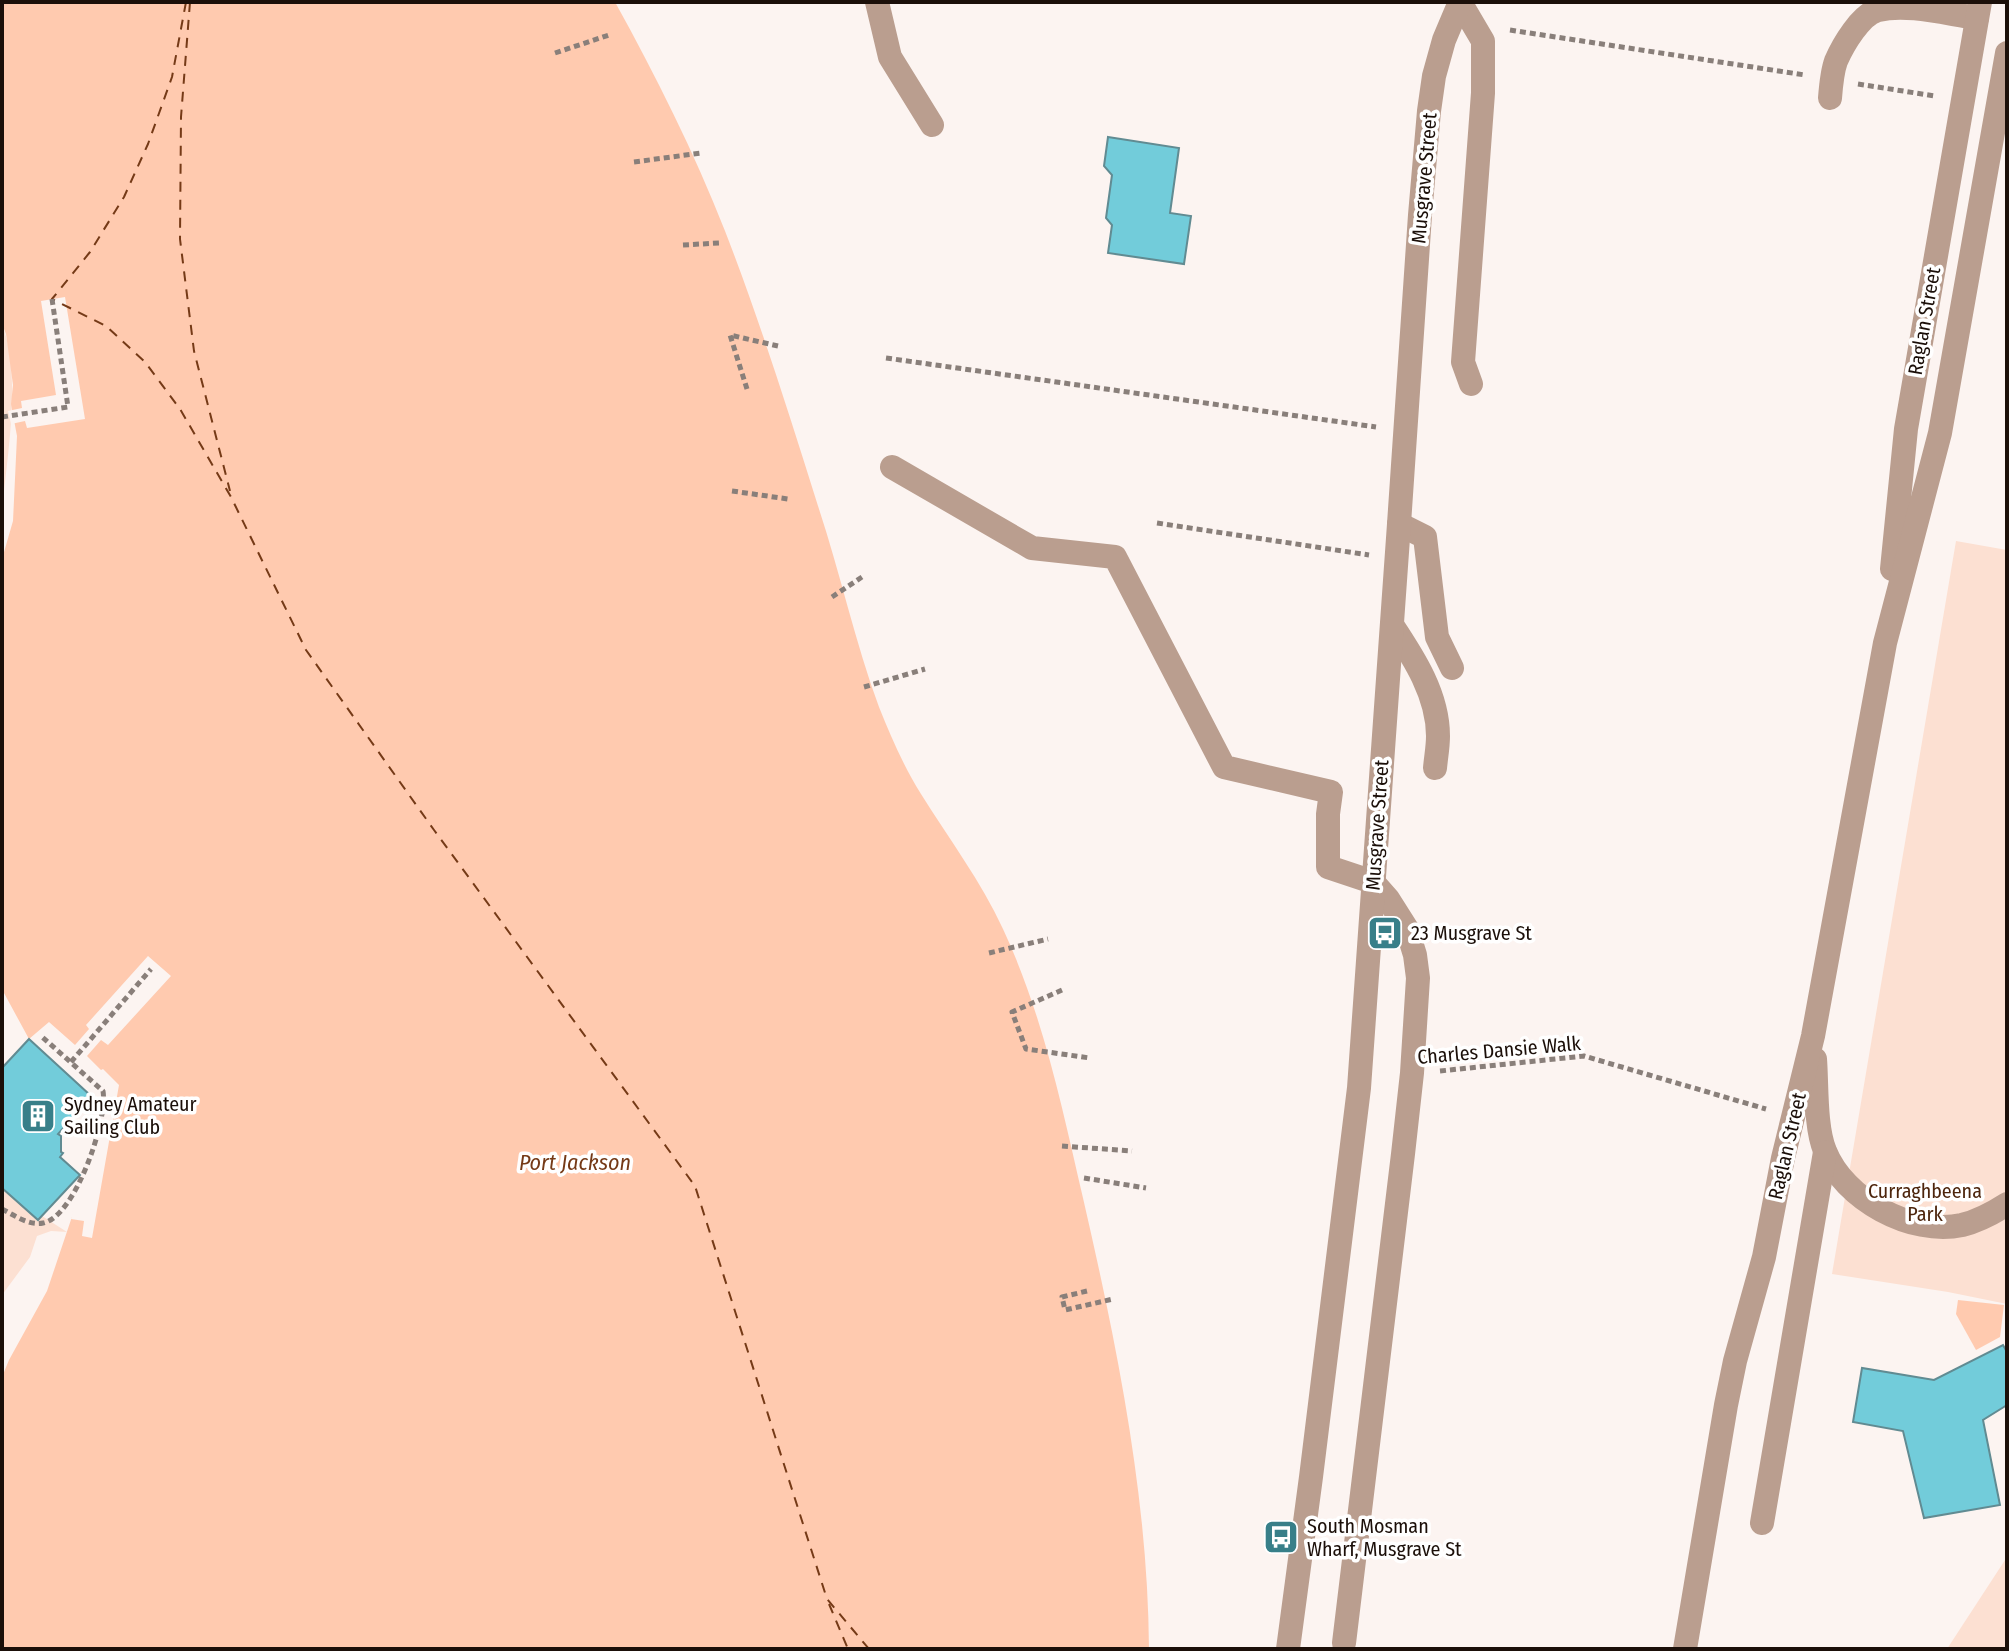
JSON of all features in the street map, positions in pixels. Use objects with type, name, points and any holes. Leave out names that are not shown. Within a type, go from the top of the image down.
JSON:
[{"type":"street","points":[[877,2],[890,57],[932,125]]},
{"type":"street","points":[[1460,2],[1483,41],[1483,93],[1463,362],[1471,384]]},
{"type":"street","name":"Musgrave Street","points":[[1288,1649],[1359,1088],[1429,111],[1444,40],[1460,2]]},
{"type":"street","points":[[1831,88],[1835,63],[1848,38],[1864,18],[1876,10],[1905,7],[1978,10]]},
{"type":"street","name":"Raglan Street","points":[[1885,643],[1906,429],[1978,10]]},
{"type":"street","name":"Raglan Street","points":[[1685,1649],[1726,1405],[1764,1257],[1783,1158],[1813,1036],[1885,643],[1940,433],[2007,53]]},
{"type":"street","points":[[892,467],[1032,548],[1115,557],[1224,767],[1331,792],[1328,867],[1373,882],[1407,929],[1418,978],[1412,1073],[1344,1643]]},
{"type":"street","points":[[1399,524],[1425,537],[1437,637],[1452,668]]},
{"type":"street","points":[[1392,625],[1416,661],[1434,708],[1438,735],[1435,768]]},
{"type":"street","points":[[1813,1036],[1820,1131],[1825,1152],[1840,1175],[1861,1196],[1896,1218],[1940,1227],[1962,1225],[1987,1216],[2007,1204]]},
{"type":"street","points":[[1762,1523],[1825,1152]]},
{"type":"path","points":[[1509,30],[1831,88],[1962,101]]},
{"type":"path","points":[[555,53],[609,35]]},
{"type":"path","points":[[634,162],[701,153]]},
{"type":"path","points":[[683,245],[719,243]]},
{"type":"path","points":[[2,417],[68,407],[52,299]]},
{"type":"path","points":[[747,389],[730,335],[778,346]]},
{"type":"path","points":[[886,358],[1379,428]]},
{"type":"path","points":[[732,491],[788,499]]},
{"type":"path","points":[[1157,523],[1370,555]]},
{"type":"path","points":[[832,597],[865,575]]},
{"type":"path","points":[[864,687],[925,669]]},
{"type":"path","points":[[989,953],[1048,939]]},
{"type":"path","points":[[71,1062],[151,969]]},
{"type":"path","points":[[1062,990],[1012,1012],[1026,1049],[1090,1058]]},
{"type":"path","points":[[2,1209],[30,1222],[47,1222],[57,1217],[79,1186],[95,1141],[103,1091],[40,1035]]},
{"type":"path","name":"Charles Dansie Walk","points":[[1412,1073],[1584,1056],[1793,1117]]},
{"type":"path","points":[[1062,1146],[1132,1151]]},
{"type":"path","points":[[1084,1178],[1146,1188]]},
{"type":"path","points":[[1087,1291],[1062,1297],[1065,1310],[1113,1299]]},
{"type":"green space","points":[[2,324],[8,345],[12,391],[2,511]]},
{"type":"green space","name":"Curraghbeena Park","points":[[1956,541],[2007,550],[2007,1304],[1832,1274]]},
{"type":"green space","points":[[3,1188],[38,1220],[42,1216],[67,1232],[51,1231],[37,1236],[30,1257],[2,1295]]},
{"type":"green space","points":[[2007,1557],[2007,1649],[1947,1649]]},
{"type":"water","name":"Port Jackson","points":[[2,2],[615,2],[687,143],[738,265],[826,531],[870,682],[898,752],[994,911],[1017,962],[1040,1028],[1096,1254],[1119,1366],[1143,1535],[1149,1649],[2,1649],[2,1377],[47,1291],[83,1184],[91,1114],[90,1095],[29,1039],[4,993],[2,973],[2,559],[13,521],[17,436],[11,404],[13,385],[2,324]]},
{"type":"water","points":[[1958,1300],[2004,1305],[2000,1337],[1976,1350],[1956,1314]]},
{"type":"pier","points":[[65,297],[85,419],[27,428],[25,421],[11,424],[8,411],[22,408],[21,401],[56,395],[41,301]]},
{"type":"pier","points":[[148,956],[171,976],[108,1045],[101,1040],[87,1056],[119,1085],[92,1238],[82,1236],[84,1221],[71,1219],[79,1183],[90,1095],[29,1039],[49,1022],[75,1045],[89,1029],[86,1025]]},
{"type":"building","points":[[1108,137],[1179,148],[1170,213],[1191,216],[1184,264],[1108,253],[1112,225],[1106,218],[1112,175],[1104,166]]},
{"type":"building","name":"Sydney Amateur Sailing Club","points":[[29,1039],[90,1095],[58,1134],[63,1153],[60,1157],[80,1175],[38,1220],[2,1188],[2,1068]]},
{"type":"building","points":[[2003,1345],[2007,1352],[2007,1405],[1983,1420],[2000,1505],[1924,1518],[1903,1431],[1853,1422],[1862,1368],[1934,1380]]},
{"type":"ferry route","points":[[186,2],[172,77],[148,144],[124,197],[90,252],[52,299],[106,326],[145,362],[180,409],[231,497],[306,650],[695,1186],[827,1599],[869,1649]]},
{"type":"ferry route","points":[[190,2],[181,117],[180,239],[194,351],[230,491]]},
{"type":"ferry route","points":[[829,1604],[848,1649]]},
{"type":"place","name":"23 Musgrave St","points":[[1385,933]]},
{"type":"place","name":"Sydney Amateur Sailing Club","points":[[38,1116]]},
{"type":"place","name":"South Mosman Wharf, Musgrave St","points":[[1281,1537]]}]
